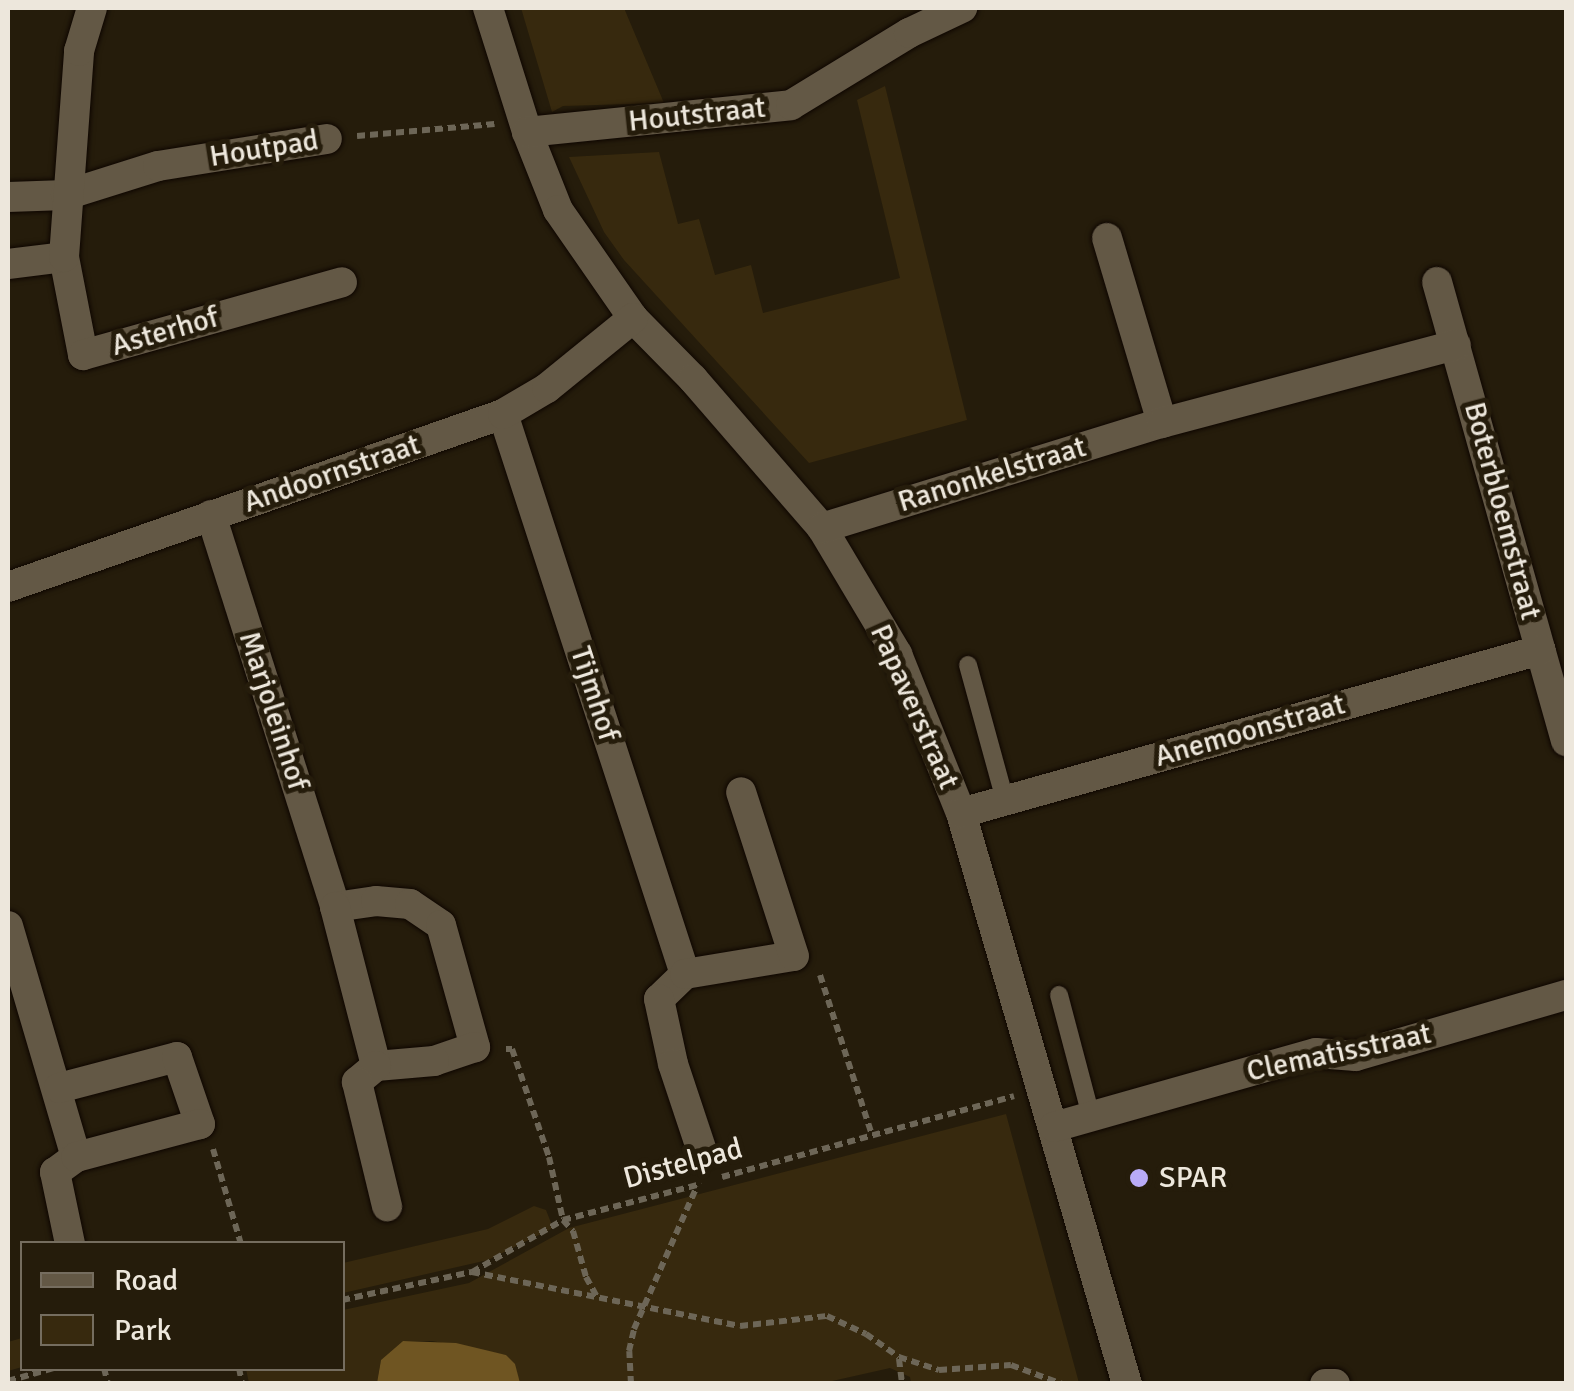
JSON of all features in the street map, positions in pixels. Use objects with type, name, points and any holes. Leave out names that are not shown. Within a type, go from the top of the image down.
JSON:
[{"type":"street","points":[[8,264],[64,257],[79,50],[92,8]]},
{"type":"street","name":"Papaverstraat","points":[[488,8],[558,210],[633,318],[693,378],[822,528],[897,654],[961,812],[1044,1088],[1126,1384]]},
{"type":"street","name":"Houtstraat","points":[[526,126],[790,105],[902,20],[962,8]]},
{"type":"street","name":"Houtpad","points":[[8,197],[66,195],[158,166],[326,139]]},
{"type":"street","points":[[1107,238],[1162,423]]},
{"type":"street","name":"Asterhof","points":[[64,257],[84,355],[342,282]]},
{"type":"street","name":"Boterbloemstraat","points":[[1437,282],[1566,740]]},
{"type":"street","name":"Andoornstraat","points":[[8,587],[503,414],[547,388],[633,318]]},
{"type":"street","name":"Ranonkelstraat","points":[[822,528],[1162,423],[1456,344]]},
{"type":"street","name":"Tijmhof","points":[[503,414],[685,974]]},
{"type":"street","name":"Marjoleinhof","points":[[211,515],[335,908],[376,1066]]},
{"type":"street","name":"Anemoonstraat","points":[[961,812],[1540,650]]},
{"type":"street","points":[[702,1151],[673,1064],[659,999],[685,974],[794,956],[741,792]]},
{"type":"street","points":[[335,908],[376,901],[410,904],[442,925],[474,1047],[434,1061],[376,1066],[357,1082],[387,1206]]},
{"type":"street","points":[[8,926],[59,1088],[76,1157]]},
{"type":"street","name":"Clematisstraat","points":[[1054,1127],[1316,1054],[1356,1056],[1566,995]]},
{"type":"street","points":[[59,1088],[177,1058],[200,1124],[76,1157],[55,1172],[69,1241]]},
{"type":"street","points":[[1324,1384],[1336,1384]]},
{"type":"lane","points":[[968,665],[1004,800]]},
{"type":"lane","points":[[1059,995],[1091,1116]]},
{"type":"path","name":"Houtpad","points":[[326,139],[526,126]]},
{"type":"path","points":[[794,956],[815,958],[872,1135]]},
{"type":"path","points":[[474,1047],[512,1050],[548,1157],[563,1220],[573,1232],[586,1277],[597,1297]]},
{"type":"path","name":"Distelpad","points":[[345,1299],[472,1272],[563,1220],[1044,1088]]},
{"type":"path","points":[[200,1124],[210,1136],[240,1241]]},
{"type":"path","points":[[631,1384],[629,1352],[645,1305],[698,1184]]},
{"type":"path","points":[[472,1272],[740,1326],[826,1316],[866,1334],[898,1358],[939,1370],[1011,1366],[1062,1384]]},
{"type":"path","points":[[898,1358],[902,1384]]},
{"type":"path","points":[[8,1380],[42,1371]]},
{"type":"green space","points":[[521,8],[624,8],[664,103],[563,106],[552,112]]},
{"type":"green space","points":[[885,86],[967,420],[809,463],[624,260],[604,232],[569,157],[659,152],[678,224],[699,219],[715,275],[751,265],[763,313],[900,278],[857,100]]},
{"type":"green space","points":[[1006,1114],[1079,1383],[911,1383],[910,1377],[890,1368],[819,1384],[520,1383],[506,1355],[432,1341],[403,1341],[381,1360],[377,1383],[249,1383],[246,1371],[345,1371],[345,1310],[469,1283],[569,1228]]},
{"type":"green space","points":[[534,1206],[546,1210],[553,1228],[488,1260],[345,1293],[345,1263],[488,1229]]},
{"type":"green space","points":[[20,1339],[20,1368],[8,1371],[8,1342]]},
{"type":"shaded area","points":[[403,1341],[456,1343],[506,1355],[515,1364],[520,1383],[377,1383],[381,1360]]},
{"type":"place","name":"SPAR","points":[[1139,1178]]}]
